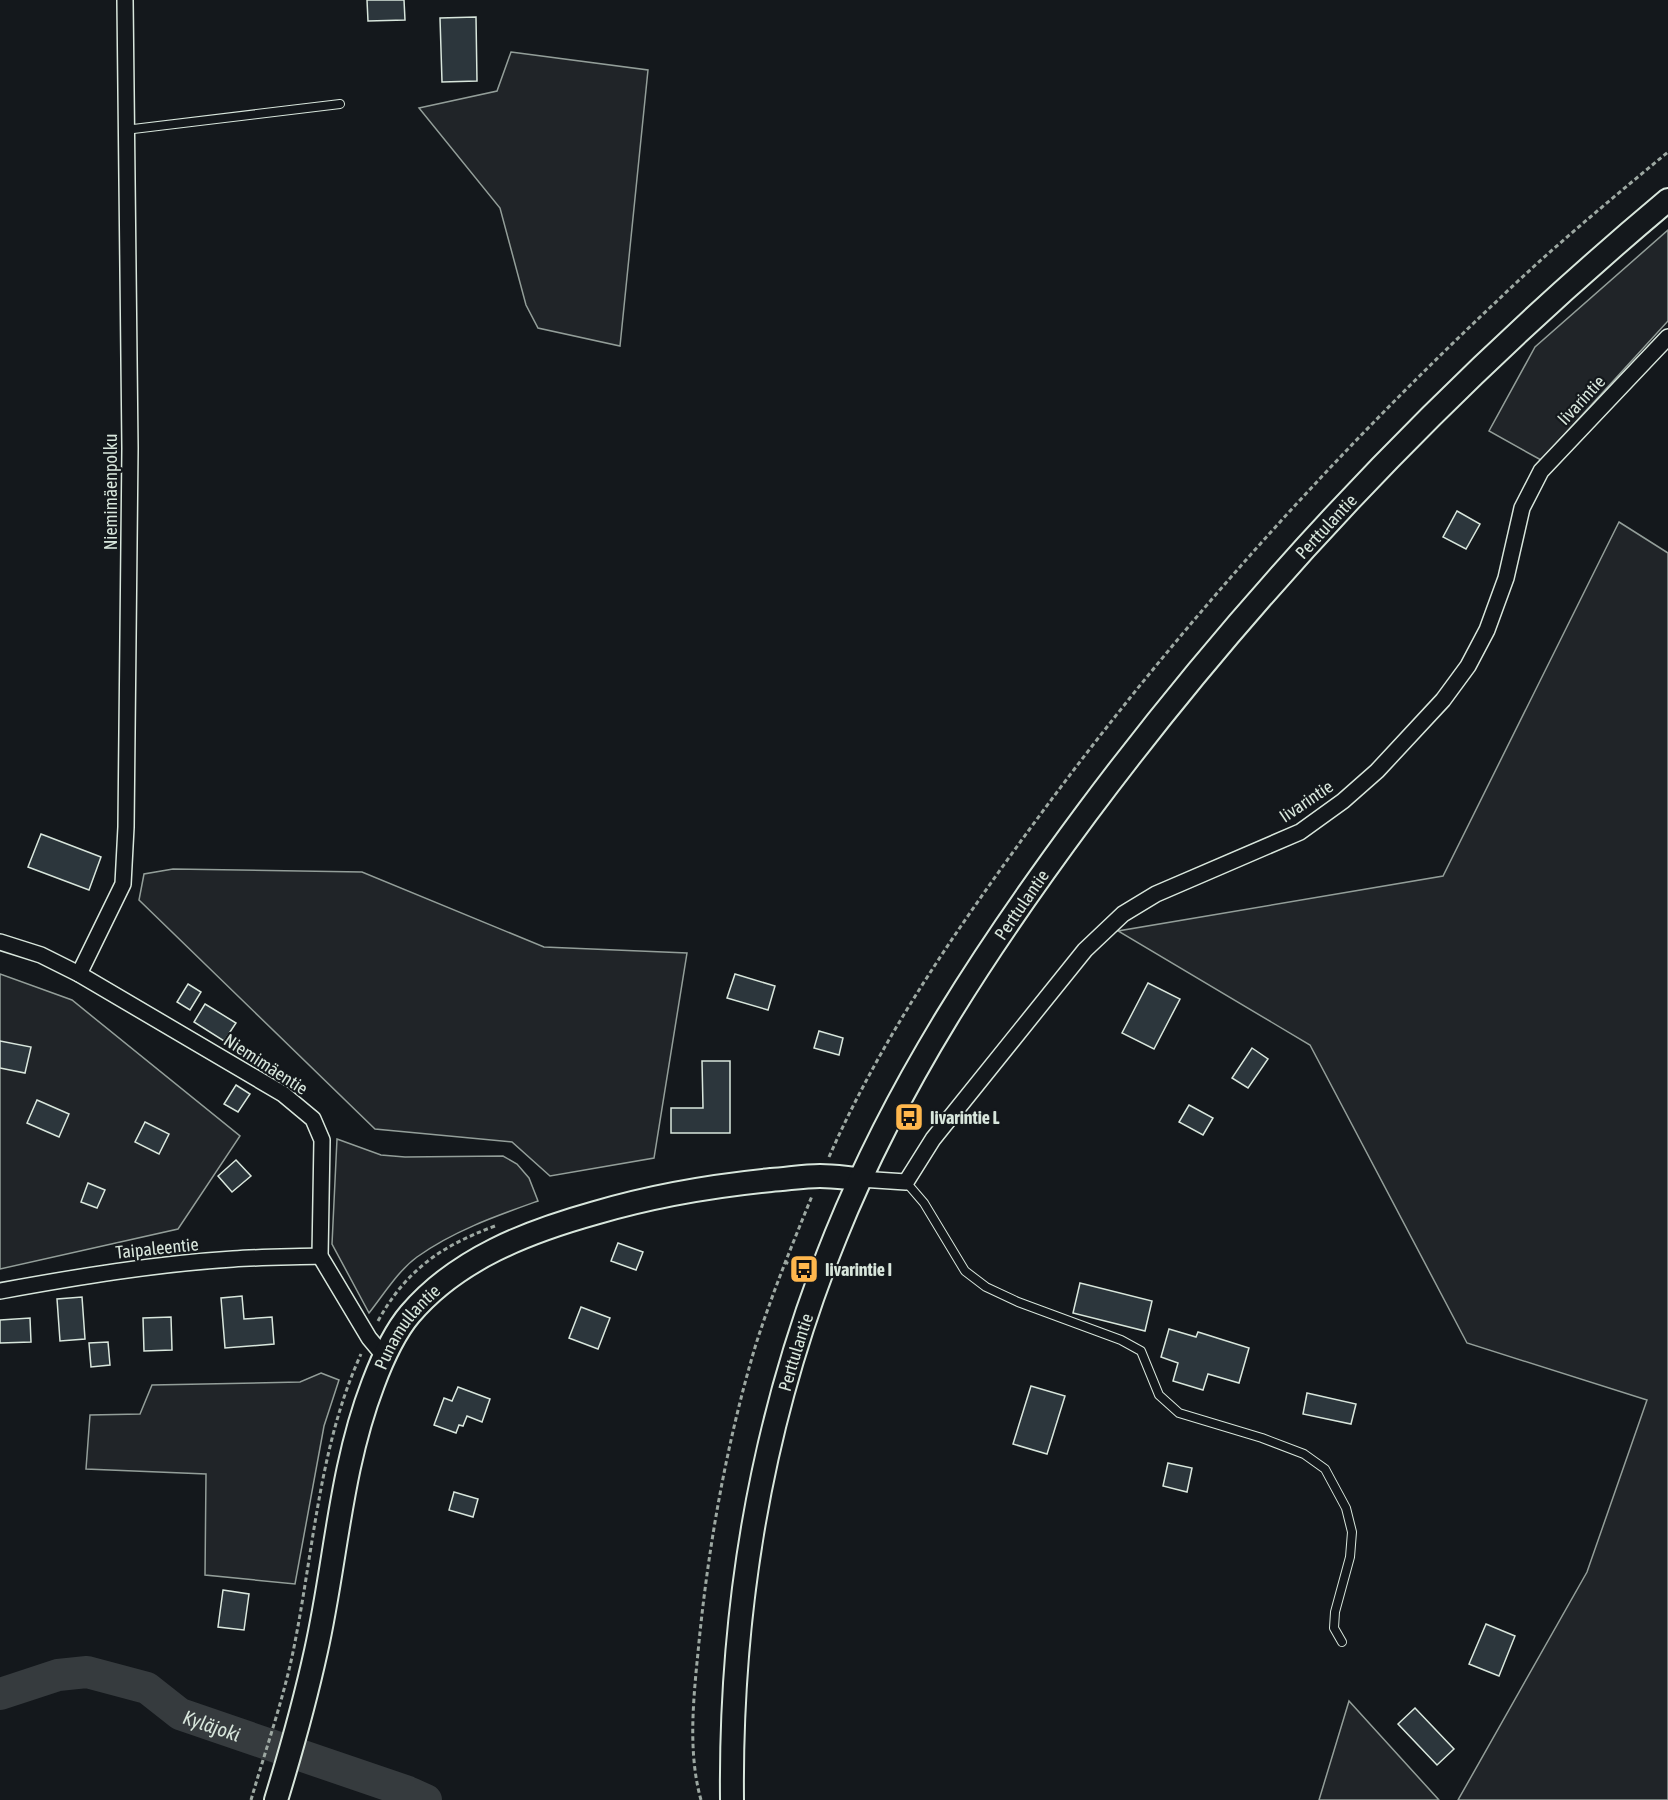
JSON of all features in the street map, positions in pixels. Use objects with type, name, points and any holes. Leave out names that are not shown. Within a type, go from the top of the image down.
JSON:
[{"type":"street","name":"Niemimäenpolku","points":[[79,974],[123,884],[126,827],[130,448],[125,0]]},
{"type":"street","name":"Perttulantie","points":[[732,1800],[732,1745],[739,1625],[750,1538],[772,1430],[800,1336],[834,1238],[892,1112],[958,997],[1032,886],[1127,759],[1248,611],[1348,501],[1455,393],[1531,320],[1668,200]]},
{"type":"street","name":"Iivarintie","points":[[906,1182],[933,1139],[1064,975],[1085,950],[1123,914],[1156,894],[1300,832],[1343,801],[1377,771],[1443,700],[1468,666],[1487,630],[1506,578],[1522,508],[1541,471],[1668,337]]},
{"type":"street","name":"Niemimäentie","points":[[0,942],[41,955],[79,974],[283,1094],[313,1119],[322,1140],[320,1256]]},
{"type":"street","name":"Punamullantie","points":[[276,1800],[316,1650],[343,1491],[354,1442],[366,1402],[384,1356],[408,1315],[433,1290],[457,1271],[483,1256],[522,1238],[579,1217],[634,1201],[740,1183],[822,1165],[860,1179]]},
{"type":"street","points":[[860,1179],[906,1182]]},
{"type":"street","points":[[320,1256],[369,1338],[384,1356]]},
{"type":"street","name":"Taipaleentie","points":[[0,1291],[84,1276],[231,1259],[320,1256]]},
{"type":"lane","points":[[125,130],[340,104]]},
{"type":"lane","points":[[906,1182],[924,1203],[965,1271],[986,1287],[1018,1302],[1121,1340],[1141,1351],[1159,1395],[1179,1413],[1262,1438],[1304,1454],[1325,1469],[1346,1508],[1352,1532],[1350,1557],[1335,1612],[1334,1628],[1342,1642]]},
{"type":"path","points":[[701,1800],[693,1761],[696,1681],[703,1605],[724,1470],[756,1344],[822,1165],[832,1150]]},
{"type":"path","points":[[251,1800],[295,1645],[330,1442],[351,1376],[391,1298],[411,1275],[429,1259],[452,1245],[496,1226]]},
{"type":"path","points":[[784,1263],[804,1269]]},
{"type":"shaded area","points":[[511,52],[648,70],[620,346],[538,328],[526,305],[500,208],[419,108],[497,91]]},
{"type":"shaded area","points":[[1668,230],[1668,321],[1541,460],[1489,431],[1535,347]]},
{"type":"shaded area","points":[[1619,522],[1668,553],[1668,1800],[1458,1800],[1587,1572],[1647,1400],[1467,1343],[1310,1045],[1118,931],[1443,876]]},
{"type":"shaded area","points":[[173,869],[362,872],[544,947],[687,953],[654,1158],[550,1176],[512,1142],[375,1129],[139,900],[144,874]]},
{"type":"shaded area","points":[[0,974],[72,1000],[240,1136],[178,1229],[0,1269]]},
{"type":"shaded area","points":[[337,1139],[381,1155],[405,1157],[503,1156],[517,1164],[529,1178],[538,1201],[475,1225],[445,1239],[417,1257],[392,1283],[369,1313],[332,1244]]},
{"type":"shaded area","points":[[321,1373],[339,1380],[324,1426],[295,1584],[205,1575],[206,1474],[86,1469],[90,1415],[140,1414],[152,1385],[300,1382]]},
{"type":"shaded area","points":[[1349,1701],[1439,1800],[1319,1800]]},
{"type":"building","points":[[367,0],[404,0],[405,20],[368,21]]},
{"type":"building","points":[[476,17],[477,81],[442,82],[440,18]]},
{"type":"building","points":[[1457,511],[1480,524],[1466,549],[1443,537]]},
{"type":"building","points":[[41,834],[101,857],[89,890],[28,867]]},
{"type":"building","points":[[735,974],[775,986],[768,1010],[727,998]]},
{"type":"building","points":[[1148,983],[1180,999],[1154,1049],[1122,1033]]},
{"type":"building","points":[[188,984],[201,992],[190,1010],[177,1002]]},
{"type":"building","points":[[205,1004],[236,1023],[224,1041],[194,1022]]},
{"type":"building","points":[[819,1031],[843,1038],[839,1055],[814,1048]]},
{"type":"building","points":[[0,1041],[31,1047],[25,1073],[0,1068]]},
{"type":"building","points":[[1252,1048],[1268,1059],[1248,1088],[1232,1078]]},
{"type":"building","points":[[702,1061],[730,1061],[730,1133],[671,1133],[671,1108],[703,1108]]},
{"type":"building","points":[[236,1085],[250,1094],[238,1112],[224,1104]]},
{"type":"building","points":[[37,1100],[69,1114],[59,1137],[27,1123]]},
{"type":"building","points":[[1189,1105],[1213,1118],[1203,1135],[1179,1122]]},
{"type":"building","points":[[145,1122],[169,1134],[159,1154],[135,1142]]},
{"type":"building","points":[[236,1160],[251,1176],[232,1192],[218,1176]]},
{"type":"building","points":[[88,1183],[105,1190],[97,1208],[81,1202]]},
{"type":"building","points":[[618,1243],[643,1252],[636,1270],[611,1261]]},
{"type":"building","points":[[1080,1283],[1152,1301],[1145,1331],[1073,1313]]},
{"type":"building","points":[[242,1296],[244,1319],[272,1317],[274,1344],[225,1348],[221,1298]]},
{"type":"building","points":[[82,1297],[85,1339],[60,1341],[57,1299]]},
{"type":"building","points":[[581,1307],[610,1318],[598,1349],[569,1338]]},
{"type":"building","points":[[171,1317],[172,1350],[144,1351],[143,1318]]},
{"type":"building","points":[[30,1318],[31,1342],[0,1343],[0,1320]]},
{"type":"building","points":[[1169,1329],[1196,1337],[1198,1332],[1249,1348],[1239,1383],[1208,1374],[1203,1390],[1173,1381],[1178,1363],[1161,1357]]},
{"type":"building","points":[[108,1342],[110,1365],[91,1367],[89,1343]]},
{"type":"building","points":[[1031,1386],[1065,1396],[1047,1454],[1013,1444]]},
{"type":"building","points":[[458,1387],[490,1399],[482,1422],[467,1416],[463,1426],[459,1425],[456,1433],[434,1425],[444,1398],[452,1401]]},
{"type":"building","points":[[1307,1393],[1356,1404],[1351,1424],[1303,1414]]},
{"type":"building","points":[[1168,1463],[1192,1468],[1187,1492],[1163,1486]]},
{"type":"building","points":[[454,1492],[478,1499],[473,1517],[449,1510]]},
{"type":"building","points":[[223,1590],[249,1594],[244,1630],[218,1627]]},
{"type":"building","points":[[1486,1624],[1515,1636],[1499,1676],[1469,1664]]},
{"type":"building","points":[[1415,1708],[1454,1749],[1437,1765],[1398,1724]]},
{"type":"waterway","name":"Kyläjoki","points":[[0,1694],[58,1675],[87,1672],[147,1688],[180,1714],[426,1800]]},
{"type":"place","name":"Iivarintie L","points":[[909,1117]]},
{"type":"place","name":"Iivarintie I","points":[[804,1269]]}]
